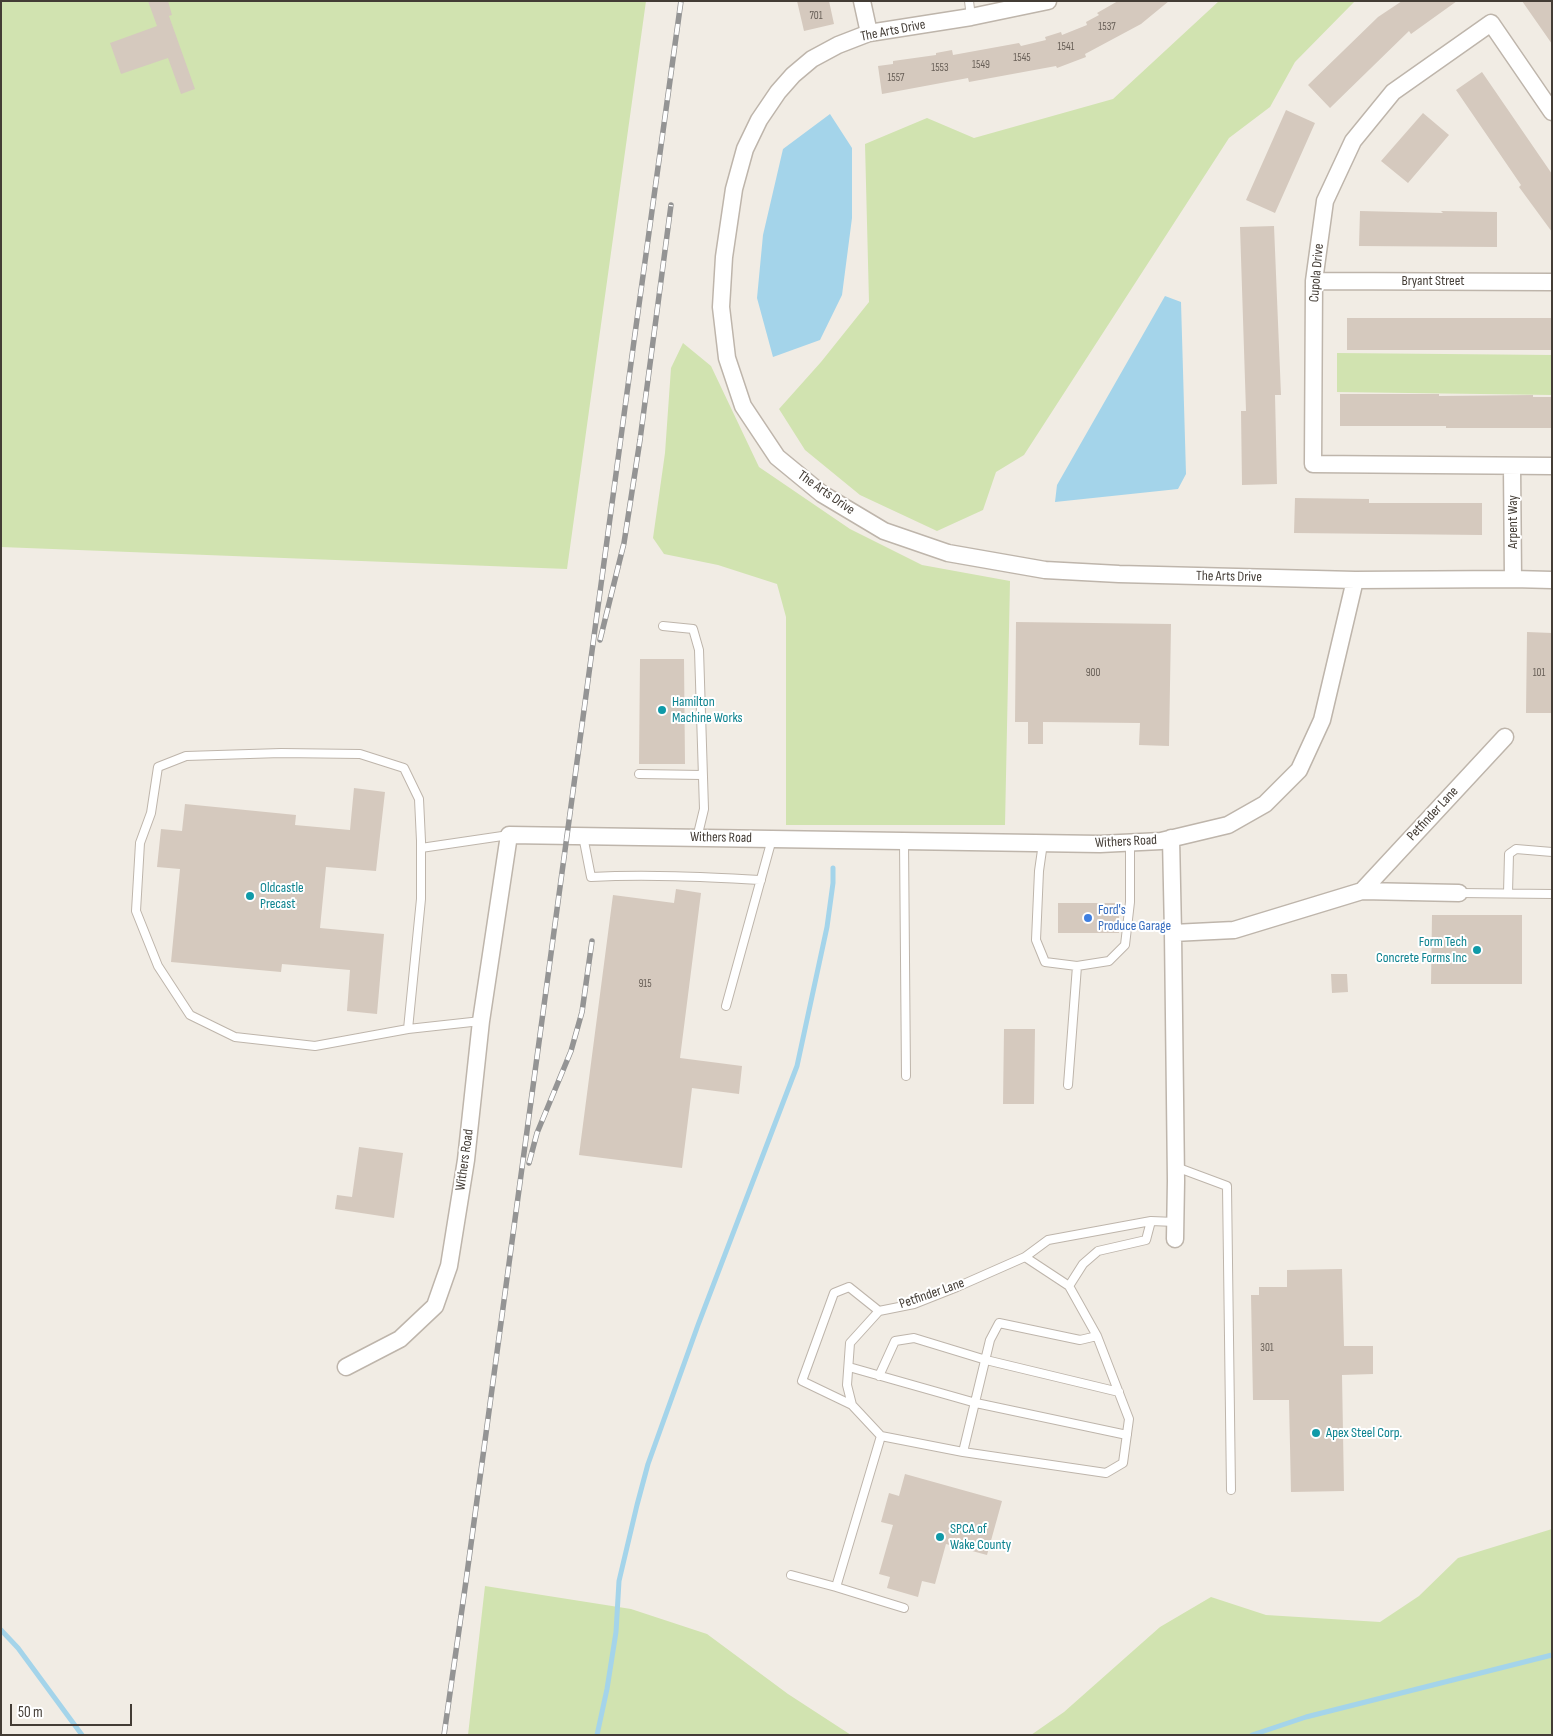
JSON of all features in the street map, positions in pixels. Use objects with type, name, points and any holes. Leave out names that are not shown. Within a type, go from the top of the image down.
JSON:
[{"type":"street","points":[[862,1],[869,33]]},
{"type":"street","name":"The Arts Drive","points":[[1048,1],[970,9],[869,33],[838,45],[812,59],[793,75],[778,92],[759,120],[745,149],[734,189],[724,257],[720,307],[727,358],[744,406],[777,457],[822,494],[884,531],[948,553],[1045,570],[1119,574],[1355,580],[1513,578],[1552,580]]},
{"type":"street","name":"Cupola Drive","points":[[1552,112],[1491,23],[1393,92],[1353,141],[1325,201],[1314,281],[1312,464],[1552,466]]},
{"type":"street","name":"Bryant Street","points":[[1314,281],[1552,282]]},
{"type":"street","name":"Arpent Way","points":[[1512,466],[1513,578]]},
{"type":"street","name":"Withers Road","points":[[346,1368],[400,1339],[435,1306],[449,1266],[466,1160],[482,1021],[509,835],[1100,844],[1161,840],[1228,825],[1265,804],[1299,770],[1322,720],[1338,659],[1355,580]]},
{"type":"street","name":"Petfinder Lane","points":[[1362,892],[1505,737]]},
{"type":"street","points":[[1171,838],[1176,1167],[1175,1238]]},
{"type":"street","points":[[1173,933],[1234,930],[1362,892],[1459,893]]},
{"type":"lane","points":[[663,626],[693,629],[699,650],[703,725],[702,775],[704,809],[697,838]]},
{"type":"lane","points":[[408,1028],[421,899],[419,799],[404,768],[360,754],[281,753],[186,756],[158,767],[151,813],[140,843],[136,911],[158,966],[190,1015],[235,1037],[315,1046],[408,1028],[482,1021]]},
{"type":"lane","points":[[640,774],[702,775]]},
{"type":"lane","points":[[420,848],[509,835]]},
{"type":"lane","points":[[583,835],[591,877],[628,875],[761,880]]},
{"type":"lane","points":[[726,1006],[772,839]]},
{"type":"lane","points":[[904,841],[906,1076]]},
{"type":"lane","points":[[1044,844],[1039,871],[1036,940],[1045,962],[1077,966],[1109,961],[1125,944],[1130,902],[1130,842]]},
{"type":"lane","points":[[1508,893],[1509,854],[1516,850],[1552,852]]},
{"type":"lane","points":[[1459,893],[1552,894]]},
{"type":"lane","points":[[1068,1085],[1077,966]]},
{"type":"lane","points":[[1176,1167],[1227,1186],[1231,1490]]},
{"type":"lane","points":[[1069,1286],[1083,1264],[1098,1251],[1146,1240],[1151,1221]]},
{"type":"lane","name":"Petfinder Lane","points":[[879,1311],[914,1304],[957,1287],[1025,1257],[1048,1240],[1151,1221],[1175,1222]]},
{"type":"lane","points":[[852,1405],[847,1384],[850,1343],[879,1311],[849,1287],[834,1293],[802,1381],[852,1405],[881,1436],[963,1452],[1106,1473],[1123,1462],[1129,1419],[1097,1336],[1069,1286],[1025,1257]]},
{"type":"lane","points":[[963,1452],[990,1340],[999,1323],[1080,1340],[1097,1336]]},
{"type":"lane","points":[[879,1376],[895,1342],[914,1338],[986,1360],[1119,1392]]},
{"type":"lane","points":[[849,1368],[976,1403],[1127,1435]]},
{"type":"lane","points":[[836,1587],[881,1436]]},
{"type":"lane","points":[[791,1575],[904,1608]]},
{"type":"green space","points":[[1,1],[646,1],[567,569],[1,547]]},
{"type":"green space","points":[[1219,1],[1355,1],[1295,62],[1270,107],[1229,138],[1024,455],[996,472],[983,510],[937,531],[860,495],[805,450],[779,409],[821,362],[869,302],[865,144],[927,118],[974,138],[1113,99]]},
{"type":"green space","points":[[683,343],[711,366],[759,467],[850,529],[922,565],[1010,581],[1005,825],[786,825],[786,617],[777,584],[718,565],[664,554],[653,538],[665,453],[671,368]]},
{"type":"green space","points":[[1337,353],[1552,355],[1552,395],[1337,392]]},
{"type":"green space","points":[[1552,1529],[1552,1735],[1031,1735],[1064,1712],[1160,1627],[1211,1597],[1266,1615],[1380,1622],[1419,1596],[1458,1558]]},
{"type":"green space","points":[[485,1586],[631,1609],[707,1634],[788,1694],[851,1735],[468,1735]]},
{"type":"water","points":[[830,114],[852,148],[852,218],[842,295],[820,340],[773,357],[757,298],[763,235],[783,149]]},
{"type":"water","points":[[1165,296],[1181,302],[1186,474],[1178,489],[1055,502],[1057,485]]},
{"type":"building","points":[[148,1],[168,1],[172,15],[169,16],[195,89],[181,94],[168,58],[121,74],[110,43],[157,26]]},
{"type":"building","points":[[797,1],[829,1],[834,24],[804,31]]},
{"type":"building","points":[[1118,1],[1169,1],[1141,24],[1085,54],[1086,57],[1057,68],[1056,66],[969,82],[968,78],[882,94],[878,66],[893,64],[893,61],[936,55],[936,53],[952,50],[953,55],[1019,43],[1021,46],[1046,40],[1045,37],[1061,32],[1062,35],[1087,25],[1086,22],[1099,15],[1097,13]]},
{"type":"building","points":[[1402,1],[1457,1],[1411,34],[1409,31],[1330,108],[1308,85],[1378,17]]},
{"type":"building","points":[[1522,1],[1552,1],[1552,44]]},
{"type":"building","points":[[1482,72],[1552,174],[1552,232],[1519,187],[1521,185],[1456,90]]},
{"type":"building","points":[[1286,110],[1315,123],[1275,213],[1246,200]]},
{"type":"building","points":[[1423,113],[1449,135],[1408,183],[1381,161]]},
{"type":"building","points":[[1360,211],[1497,212],[1497,247],[1359,246]]},
{"type":"building","points":[[1274,226],[1281,395],[1275,395],[1277,484],[1242,485],[1241,411],[1246,411],[1240,227]]},
{"type":"building","points":[[1347,318],[1552,318],[1552,350],[1347,350]]},
{"type":"building","points":[[1340,394],[1533,395],[1533,397],[1552,397],[1552,428],[1340,426]]},
{"type":"building","points":[[1295,498],[1369,499],[1369,503],[1482,503],[1482,535],[1294,533]]},
{"type":"building","points":[[1016,622],[1171,624],[1169,746],[1139,745],[1140,723],[1043,722],[1043,744],[1028,744],[1028,722],[1015,722]]},
{"type":"building","points":[[1527,632],[1552,633],[1552,713],[1526,713]]},
{"type":"building","name":"Hamilton Machine Works","points":[[640,659],[684,659],[685,764],[639,764]]},
{"type":"building","name":"Oldcastle Precast","points":[[354,788],[385,792],[376,871],[326,867],[320,928],[384,934],[377,1014],[347,1011],[350,970],[282,964],[281,972],[171,962],[180,869],[157,867],[161,829],[182,831],[185,804],[296,815],[295,825],[350,830]]},
{"type":"building","points":[[676,889],[701,893],[680,1058],[742,1066],[739,1094],[692,1088],[682,1168],[579,1155],[613,895],[674,903]]},
{"type":"building","name":"Ford's Produce Garage","points":[[1058,903],[1119,903],[1119,933],[1058,933]]},
{"type":"building","name":"Form Tech Concrete Forms Inc","points":[[1432,915],[1522,915],[1522,984],[1431,984]]},
{"type":"building","points":[[1331,974],[1347,974],[1348,992],[1332,993]]},
{"type":"building","points":[[1004,1029],[1035,1029],[1034,1104],[1003,1104]]},
{"type":"building","points":[[359,1147],[403,1153],[394,1218],[335,1209],[337,1195],[352,1197]]},
{"type":"building","name":"Apex Steel Corp.","points":[[1342,1269],[1344,1346],[1373,1346],[1373,1374],[1342,1375],[1344,1491],[1291,1492],[1289,1400],[1253,1400],[1251,1295],[1259,1295],[1259,1287],[1287,1287],[1287,1270]]},
{"type":"building","name":"SPCA of Wake County","points":[[905,1474],[1002,1501],[987,1555],[946,1544],[935,1584],[922,1581],[918,1597],[887,1588],[890,1577],[879,1574],[893,1525],[881,1522],[889,1493],[899,1496]]},
{"type":"waterway","points":[[597,1735],[616,1632],[619,1581],[648,1464],[698,1325],[797,1066],[827,927],[833,883],[833,868]]},
{"type":"waterway","points":[[1,1630],[18,1648],[82,1735]]},
{"type":"waterway","points":[[1252,1735],[1306,1717],[1552,1655]]},
{"type":"railway","points":[[444,1735],[681,1]]},
{"type":"railway","points":[[600,640],[624,543],[640,440],[671,205]]},
{"type":"railway","points":[[529,1163],[537,1133],[571,1051],[582,1012],[592,941]]},
{"type":"place","name":"Hamilton Machine Works","points":[[662,710]]},
{"type":"place","name":"Oldcastle Precast","points":[[250,896]]},
{"type":"place","name":"Ford's Produce Garage","points":[[1088,918]]},
{"type":"place","name":"Form Tech Concrete Forms Inc","points":[[1477,950]]},
{"type":"place","name":"Apex Steel Corp.","points":[[1316,1433]]},
{"type":"place","name":"SPCA of Wake County","points":[[940,1537]]}]
